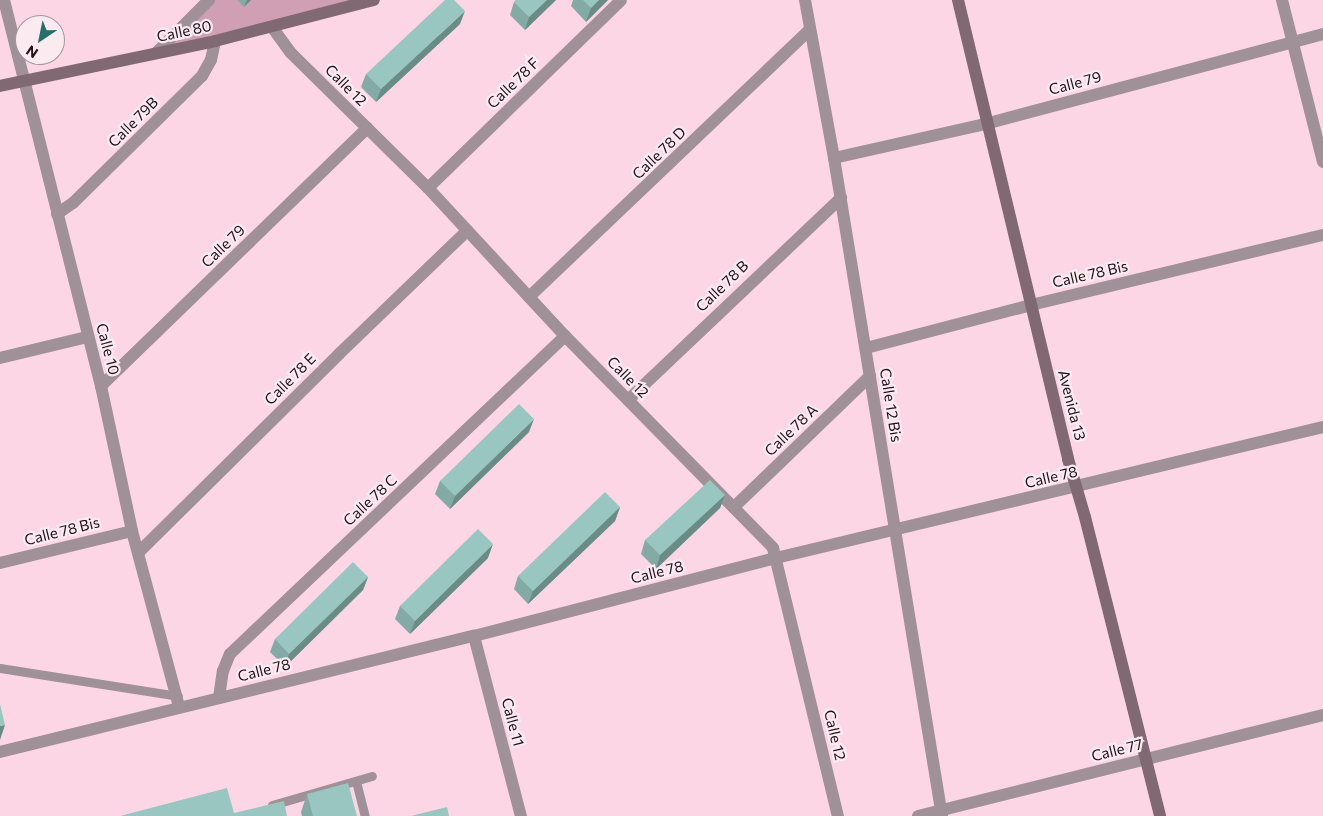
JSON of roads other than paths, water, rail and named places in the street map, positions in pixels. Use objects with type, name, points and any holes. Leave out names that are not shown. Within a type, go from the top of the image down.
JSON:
[{"type":"street","points":[[156,53],[209,0]]},
{"type":"street","name":"Calle 80","points":[[0,86],[215,41],[374,0]]},
{"type":"street","name":"Calle 78 F","points":[[428,188],[621,0]]},
{"type":"street","name":"Calle 12 Bis","points":[[805,0],[834,158],[942,813]]},
{"type":"street","name":"Avenida 13","points":[[958,0],[1076,488],[1147,759],[1160,816]]},
{"type":"street","points":[[1282,0],[1323,162]]},
{"type":"street","name":"Calle 10","points":[[8,2],[57,214],[101,386],[132,530],[178,702]]},
{"type":"street","name":"Calle 12","points":[[272,27],[291,53],[428,188],[565,336],[772,548],[838,816]]},
{"type":"street","name":"Calle 78 D","points":[[529,297],[809,30]]},
{"type":"street","name":"Calle 79","points":[[834,158],[989,123],[1323,34]]},
{"type":"street","name":"Calle 79B","points":[[57,214],[73,204],[202,76],[211,60],[215,41]]},
{"type":"street","name":"Calle 79","points":[[101,386],[367,128]]},
{"type":"street","name":"Calle 78 B","points":[[628,400],[840,198]]},
{"type":"street","name":"Calle 78 E","points":[[138,553],[339,354],[467,231]]},
{"type":"street","name":"Calle 78 Bis","points":[[866,348],[1031,305],[1323,235]]},
{"type":"street","name":"Calle 78 C","points":[[219,698],[223,671],[230,654],[565,336]]},
{"type":"street","points":[[0,358],[87,337]]},
{"type":"street","name":"Calle 78 A","points":[[734,507],[870,376]]},
{"type":"street","name":"Calle 78","points":[[0,752],[178,702],[219,698],[474,636],[776,558],[1076,488],[1323,427]]},
{"type":"street","name":"Calle 78 Bis","points":[[0,563],[132,530]]},
{"type":"street","name":"Calle 11","points":[[474,636],[521,816]]},
{"type":"street","name":"Calle 77","points":[[918,816],[942,813],[1323,715]]},
{"type":"lane","points":[[0,668],[178,702]]},
{"type":"lane","points":[[262,808],[372,776]]},
{"type":"lane","points":[[356,781],[365,816]]}]
